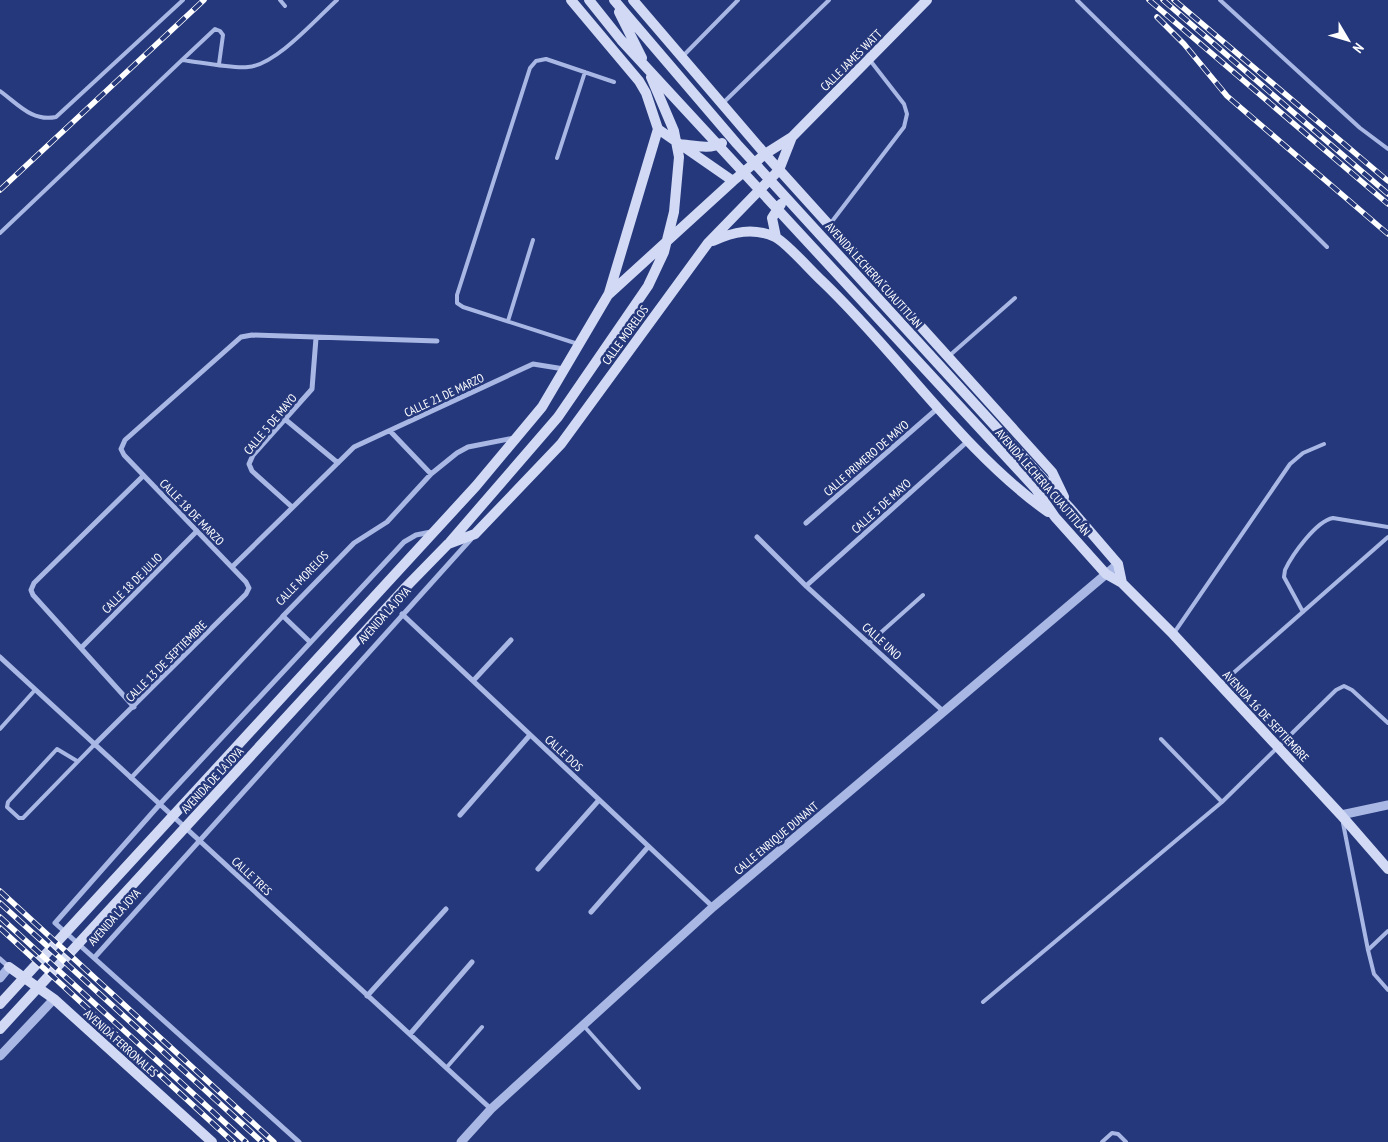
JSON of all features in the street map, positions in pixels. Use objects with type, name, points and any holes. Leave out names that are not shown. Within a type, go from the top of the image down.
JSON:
[{"type":"main road","points":[[432,534],[542,407],[608,295],[658,130],[646,93],[571,0]]},
{"type":"main road","name":"AVENIDA LECHERIA CUAUTITLAN","points":[[589,0],[621,40],[960,408]]},
{"type":"main road","name":"AVENIDA LECHERIA CUAUTITLAN","points":[[614,0],[737,144],[1069,507],[1118,564]]},
{"type":"main road","name":"AVENIDA DE LA JOYA","points":[[0,1029],[476,512],[558,417],[648,286],[664,252],[678,183],[679,157],[674,131],[658,92],[614,0]]},
{"type":"main road","points":[[633,0],[779,170],[1052,472],[1069,507]]},
{"type":"main road","name":"CALLE JAMES WATT","points":[[765,154],[792,137],[927,0]]},
{"type":"main road","points":[[677,144],[715,146],[727,137],[734,119]]},
{"type":"main road","points":[[658,130],[733,181]]},
{"type":"main road","name":"CALLE JAMES WATT","points":[[779,170],[792,137]]},
{"type":"main road","points":[[608,295],[765,154]]},
{"type":"main road","name":"CALLE MORELOS","points":[[446,546],[475,534],[561,444],[708,243],[779,170]]},
{"type":"main road","points":[[800,193],[787,200],[775,211],[772,224],[776,237],[836,294],[969,440],[1023,494],[1055,517]]},
{"type":"main road","points":[[708,243],[742,231],[776,237]]},
{"type":"main road","name":"AVENIDA LECHERIA CUAUTITLÁN","points":[[960,408],[1035,488],[1055,517],[1106,574]]},
{"type":"main road","name":"AVENIDA DE LA JOYA","points":[[0,1004],[432,534]]},
{"type":"main road","points":[[1118,564],[1122,583]]},
{"type":"main road","name":"AVENIDA 16 DE SEPTIEMBRE","points":[[1106,574],[1122,583],[1173,634],[1341,815],[1388,869]]},
{"type":"main road","name":"AVENIDA FERRONALES","points":[[9,967],[54,999],[212,1142]]},
{"type":"street","name":"CALLE 18 DE MARZO","points":[[249,588],[232,567],[143,476],[121,449],[125,440],[240,337],[252,335],[316,338]]},
{"type":"street","points":[[316,338],[437,341]]},
{"type":"street","name":"CALLE 5 DE MAYO","points":[[292,507],[252,471],[250,464],[253,455],[312,389],[316,338]]},
{"type":"street","name":"CALLE 21 DE MARZO","points":[[232,567],[354,447],[533,364],[565,369]]},
{"type":"street","name":"CALLE PRIMERO DE MAYO","points":[[806,523],[939,407]]},
{"type":"street","points":[[286,420],[338,463]]},
{"type":"street","points":[[390,431],[431,474]]},
{"type":"street","name":"CALLE MORELOS","points":[[131,778],[354,543],[387,522],[431,474],[457,452],[468,447],[518,437]]},
{"type":"street","name":"CALLE 5 DE MAYO","points":[[806,586],[969,440]]},
{"type":"street","points":[[134,707],[33,595],[31,590],[34,583],[143,476]]},
{"type":"street","name":"CALLE 18 DE JULIO","points":[[81,648],[197,531]]},
{"type":"street","name":"AVENIDA LA JOYA","points":[[432,534],[416,535],[404,542],[160,804],[55,924],[94,958],[475,534]]},
{"type":"street","name":"CALLE UNO","points":[[756,537],[806,586],[944,712]]},
{"type":"street","name":"CALLE ENRIQUE DUNANT","points":[[461,1142],[491,1109],[713,907],[1118,564]]},
{"type":"street","name":"CALLE 13 DE SEPTIEMBRE","points":[[94,745],[246,594],[249,588]]},
{"type":"street","name":"CALLE DOS","points":[[402,614],[713,907]]},
{"type":"street","points":[[283,616],[310,642]]},
{"type":"street","points":[[474,681],[511,640]]},
{"type":"street","name":"CALLE TRES","points":[[0,657],[491,1109]]},
{"type":"street","points":[[460,814],[530,735]]},
{"type":"street","points":[[538,868],[599,800]]},
{"type":"street","points":[[1341,815],[1388,805]]},
{"type":"street","points":[[591,912],[648,847]]},
{"type":"street","points":[[367,996],[446,909]]},
{"type":"street","points":[[94,958],[299,1142]]},
{"type":"street","points":[[0,959],[9,967],[0,978]]},
{"type":"street","points":[[410,1034],[472,962]]},
{"type":"street","points":[[0,1056],[54,999]]},
{"type":"lane","points":[[0,91],[33,116],[44,120],[56,117],[182,0]]},
{"type":"lane","points":[[280,0],[285,6]]},
{"type":"lane","points":[[182,60],[248,67],[266,61],[280,51],[337,0]]},
{"type":"lane","points":[[682,58],[738,0]]},
{"type":"lane","points":[[722,104],[829,0]]},
{"type":"lane","points":[[1076,0],[1327,247]]},
{"type":"lane","points":[[1220,0],[1360,128],[1388,150]]},
{"type":"lane","points":[[0,233],[215,29],[223,35],[219,64]]},
{"type":"lane","points":[[580,344],[463,307],[457,303],[457,295],[530,68],[536,61],[546,59],[614,82]]},
{"type":"lane","points":[[829,226],[904,127],[907,114],[904,104],[869,59]]},
{"type":"lane","points":[[557,158],[586,72]]},
{"type":"lane","points":[[508,321],[533,240]]},
{"type":"lane","points":[[948,357],[1014,298]]},
{"type":"lane","points":[[1173,634],[1290,464],[1303,453],[1324,444]]},
{"type":"lane","points":[[1303,612],[1284,577],[1285,570],[1317,526],[1326,519],[1334,518],[1388,527]]},
{"type":"lane","points":[[1220,685],[1388,537]]},
{"type":"lane","points":[[869,643],[923,594]]},
{"type":"lane","points":[[983,1002],[1222,802],[1336,690],[1344,686],[1352,690],[1388,723]]},
{"type":"lane","points":[[0,729],[36,690]]},
{"type":"lane","points":[[1161,739],[1222,802]]},
{"type":"lane","points":[[78,761],[57,749],[8,802],[7,807],[19,818],[24,818],[94,745]]},
{"type":"lane","points":[[1341,815],[1374,974],[1388,990]]},
{"type":"lane","points":[[1368,950],[1388,931]]},
{"type":"lane","points":[[447,1067],[482,1026]]},
{"type":"lane","points":[[583,1026],[639,1088]]},
{"type":"lane","points":[[1102,1142],[1112,1133],[1118,1134],[1126,1142]]},
{"type":"railway","points":[[0,190],[204,0]]},
{"type":"railway","points":[[1149,0],[1388,204]]},
{"type":"railway","points":[[1163,0],[1388,194]]},
{"type":"railway","points":[[1174,0],[1388,181]]},
{"type":"railway","points":[[1157,17],[1184,44],[1227,96],[1388,234]]},
{"type":"railway","points":[[0,891],[274,1142]]},
{"type":"railway","points":[[0,903],[262,1142]]},
{"type":"railway","points":[[0,917],[246,1142]]},
{"type":"railway","points":[[0,928],[233,1142]]}]
